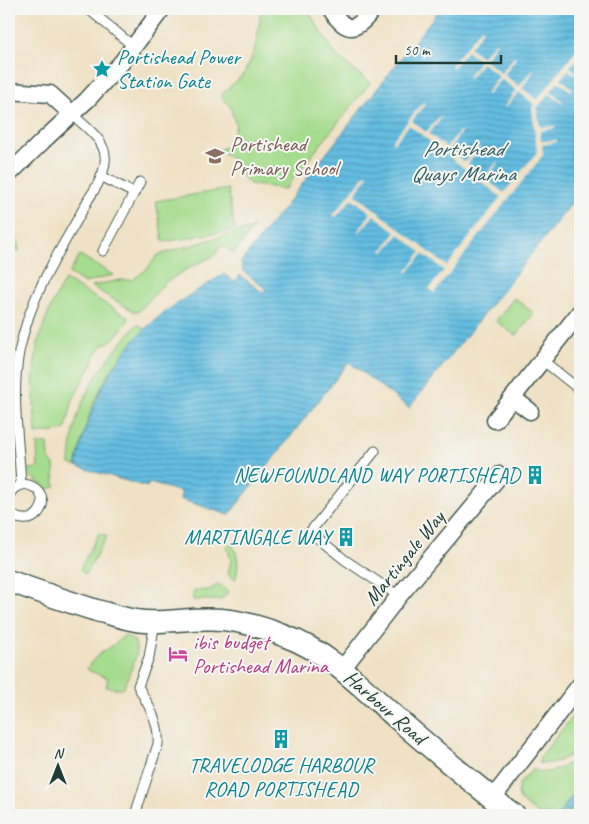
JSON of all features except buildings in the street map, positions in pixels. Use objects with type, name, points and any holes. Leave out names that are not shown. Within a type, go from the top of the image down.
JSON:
[{"type":"street","points":[[9,174],[87,100],[162,9]]},
{"type":"street","points":[[331,9],[344,24],[355,27],[362,23],[373,9]]},
{"type":"street","points":[[9,91],[50,94],[72,114]]},
{"type":"street","points":[[495,420],[580,312]]},
{"type":"street","points":[[513,398],[530,411]]},
{"type":"street","name":"Martingale Way","points":[[342,669],[399,596],[500,475]]},
{"type":"street","name":"Harbour Road","points":[[9,581],[66,602],[125,619],[155,622],[212,618],[237,622],[286,636],[316,651],[342,669],[492,799],[514,815]]},
{"type":"street","points":[[492,799],[580,685]]},
{"type":"lane","points":[[95,9],[92,12],[133,46]]},
{"type":"lane","points":[[21,485],[16,387],[22,340],[44,280],[101,176],[106,162],[106,154],[95,136],[72,114]]},
{"type":"lane","points":[[101,176],[134,193]]},
{"type":"lane","points":[[103,251],[140,182]]},
{"type":"lane","points":[[542,360],[580,393]]},
{"type":"lane","points":[[375,451],[310,532],[345,560],[399,596]]},
{"type":"lane","points":[[9,495],[21,485],[28,485],[38,490],[42,505],[40,511],[35,516],[25,519],[14,516],[9,508]]},
{"type":"lane","points":[[135,815],[158,744],[159,734],[155,718],[138,686],[149,657],[155,622]]},
{"type":"green space","points":[[261,9],[307,9],[335,54],[370,83],[285,189],[250,184],[228,156],[215,152],[227,146],[236,126],[230,106],[221,97],[241,77],[248,66],[256,43]]},
{"type":"green space","points":[[228,189],[235,230],[163,242],[156,201]]},
{"type":"green space","points":[[254,227],[234,254],[222,245],[215,255],[166,282],[138,312],[133,311],[91,286],[120,280],[132,280],[146,270],[158,255]]},
{"type":"green space","points":[[9,238],[17,238],[19,251],[9,253]]},
{"type":"green space","points":[[80,255],[113,275],[85,283],[69,273]]},
{"type":"green space","points":[[65,280],[128,317],[129,320],[114,338],[101,347],[96,354],[73,399],[66,428],[62,431],[36,434],[33,378],[39,339],[46,318]]},
{"type":"green space","points":[[514,298],[534,313],[516,336],[496,321]]},
{"type":"green space","points":[[137,324],[145,329],[121,357],[105,380],[89,416],[76,466],[70,464],[76,421],[82,404],[99,372]]},
{"type":"green space","points":[[37,444],[48,444],[49,459],[54,465],[55,487],[47,489],[29,473],[28,469],[38,468]]},
{"type":"green space","points":[[99,533],[107,536],[85,575],[80,569]]},
{"type":"green space","points":[[231,542],[238,560],[235,580],[228,574],[231,560],[227,547]]},
{"type":"green space","points":[[219,584],[228,592],[221,600],[193,600],[193,591],[209,590]]},
{"type":"green space","points":[[124,635],[135,641],[137,654],[124,687],[121,689],[106,687],[108,678],[87,669],[99,654]]},
{"type":"green space","points":[[580,707],[580,750],[555,763],[539,763],[540,757]]},
{"type":"green space","points":[[580,757],[580,786],[558,815],[539,815],[520,800],[519,784],[533,769],[539,772],[551,771],[563,767]]},
{"type":"green space","points":[[580,797],[580,815],[566,815]]},
{"type":"water","name":"Portishead Quays Marina","points":[[440,9],[580,9],[580,193],[409,408],[349,362],[229,515],[180,499],[182,492],[149,483],[147,487],[76,466],[88,422],[104,383],[115,365],[143,331],[175,305],[224,274],[235,282],[240,275],[263,293],[266,289],[243,271],[241,262]]},
{"type":"water","points":[[580,786],[580,797],[566,815],[558,815]]},
{"type":"pier","points":[[481,28],[483,30],[470,48],[482,57],[496,41],[485,60],[501,73],[515,56],[516,58],[504,75],[519,86],[533,70],[522,88],[537,100],[580,46],[580,57],[570,67],[580,78],[568,70],[561,79],[573,89],[571,91],[558,82],[551,91],[563,102],[549,94],[537,108],[540,127],[555,126],[556,128],[540,131],[541,141],[557,140],[557,142],[542,145],[543,155],[434,293],[429,289],[444,270],[423,254],[407,273],[421,252],[399,234],[383,253],[381,252],[396,232],[374,215],[358,234],[371,213],[352,198],[336,217],[333,215],[366,174],[368,176],[355,194],[447,266],[501,197],[409,125],[394,143],[392,141],[423,102],[425,104],[412,121],[426,132],[440,116],[442,117],[429,134],[446,147],[460,131],[449,150],[465,162],[479,146],[468,164],[484,177],[498,161],[486,179],[504,193],[537,152],[532,107],[534,104],[519,92],[505,108],[516,90],[501,79],[487,95],[499,76],[482,63],[468,79],[479,61],[467,51],[453,68],[451,66]]},
{"type":"place","name":"Portishead Power Station Gate","points":[[102,69]]},
{"type":"place","name":"Portishead Primary School","points":[[215,156]]},
{"type":"place","name":"NEWFOUNDLAND WAY PORTISHEAD","points":[[535,475]]},
{"type":"place","name":"MARTINGALE WAY","points":[[346,537]]},
{"type":"place","name":"ibis budget Portishead Marina","points":[[178,654]]},
{"type":"place","name":"TRAVELODGE HARBOUR ROAD PORTISHEAD","points":[[281,739]]}]
